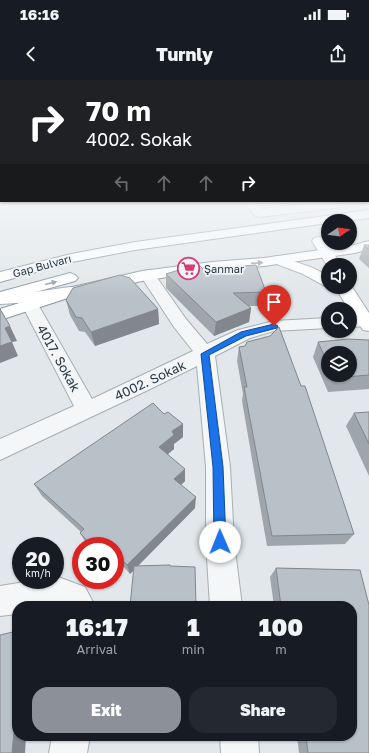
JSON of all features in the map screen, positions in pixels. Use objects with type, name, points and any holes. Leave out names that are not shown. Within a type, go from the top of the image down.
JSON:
[{"type":"main road","name":"Gap Bulvarı","points":[[0,277],[71,258],[135,246],[227,233]]},
{"type":"main road","points":[[357,236],[369,235]]},
{"type":"main road","points":[[357,248],[369,245]]},
{"type":"main road","name":"Gap Bulvarı","points":[[0,298],[56,282],[108,270],[327,250]]},
{"type":"main road","points":[[0,298],[34,297],[70,292],[148,275],[212,266],[279,260],[327,250]]},
{"type":"main road","points":[[279,260],[308,271],[321,278]]},
{"type":"main road","points":[[0,315],[70,292]]},
{"type":"main road","points":[[348,294],[363,319]]},
{"type":"street","points":[[148,275],[180,323],[205,354],[218,467],[220,542],[226,601]]},
{"type":"street","name":"4017. Sokak","points":[[30,305],[87,410]]},
{"type":"street","name":"4002. Sokak","points":[[0,450],[205,354],[244,334],[274,326],[321,323]]},
{"type":"street","points":[[0,601],[58,592],[74,598],[76,601]]},
{"type":"street","points":[[68,753],[70,741]]},
{"type":"street","points":[[239,741],[240,753]]},
{"type":"building","points":[[364,245],[369,245],[369,250]]},
{"type":"building","points":[[198,264],[203,269],[256,265],[266,292],[233,293],[251,308],[216,322],[166,274]]},
{"type":"building","points":[[120,275],[130,278],[158,309],[91,332],[82,318],[76,317],[66,300],[73,288]]},
{"type":"building","points":[[0,309],[10,326],[5,328],[12,342],[0,346]]},
{"type":"building","points":[[279,327],[301,386],[305,386],[354,534],[272,536],[244,387],[247,387],[239,347],[245,346],[247,342],[270,336]]},
{"type":"building","points":[[348,339],[369,340],[369,375],[357,376],[357,346],[321,346],[321,349],[318,342]]},
{"type":"building","points":[[153,403],[164,414],[168,412],[183,424],[172,431],[174,435],[159,447],[185,469],[174,479],[196,497],[127,565],[124,562],[124,537],[84,537],[80,533],[84,529],[34,484]]},
{"type":"building","points":[[369,412],[369,444],[354,413]]},
{"type":"building","points":[[170,565],[195,567],[196,601],[130,601],[134,566]]},
{"type":"building","points":[[276,568],[360,570],[369,605],[369,753],[308,753],[307,741],[357,741],[357,601],[280,601]]},
{"type":"building","points":[[12,632],[12,753],[0,753],[0,635]]},
{"type":"place","name":"Şanmar","points":[[189,269]]},
{"type":"route","points":[[220,542],[218,467],[205,354],[244,334],[274,326]]}]
